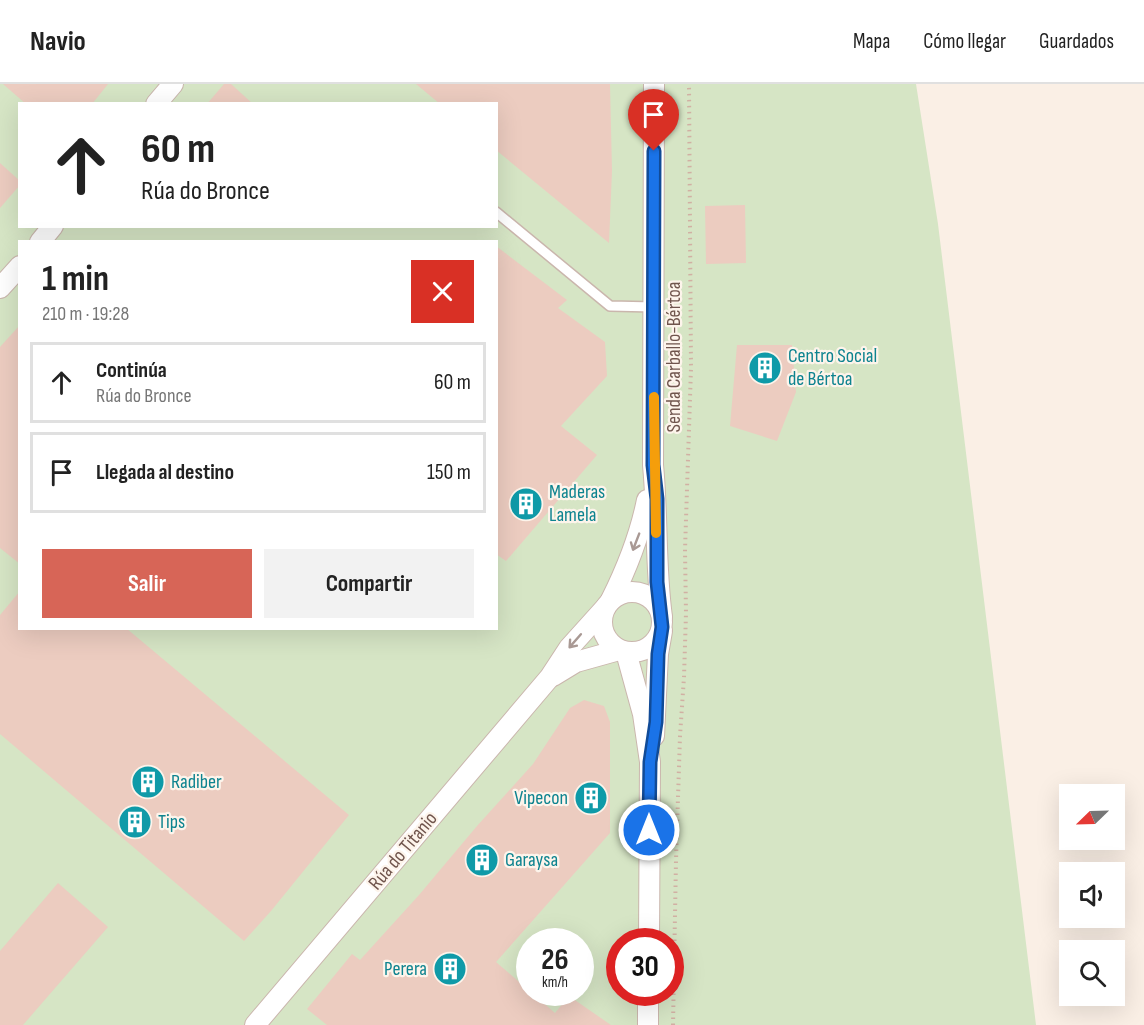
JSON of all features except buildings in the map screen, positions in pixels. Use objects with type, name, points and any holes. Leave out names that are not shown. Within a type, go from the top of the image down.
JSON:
[{"type":"street","points":[[158,102],[173,84]]},
{"type":"street","points":[[648,928],[650,762],[656,722],[658,654],[662,622],[657,582],[657,499],[653,465],[654,84]]},
{"type":"street","points":[[0,288],[18,268]]},
{"type":"street","points":[[608,604],[623,592],[646,595],[654,601],[662,622],[659,637],[646,649],[636,653],[622,651],[610,644],[602,630],[602,620],[608,604],[622,579],[642,524],[653,465]]},
{"type":"street","name":"Rúa do Titanio","points":[[255,1025],[550,677],[569,648],[608,604]]},
{"type":"street","points":[[622,651],[643,714],[650,762]]},
{"type":"street","name":"Rúa do Titanio","points":[[550,677],[576,662],[622,651]]},
{"type":"street","points":[[595,656],[614,664],[632,677]]},
{"type":"street","points":[[648,1006],[648,1025]]},
{"type":"lane","points":[[498,214],[610,306],[654,307]]},
{"type":"path","name":"Senda Carballo-Bértoa","points":[[674,1025],[676,860],[686,613],[685,550],[691,368],[689,84]]},
{"type":"green space","points":[[0,84],[916,84],[938,224],[1036,1025],[0,1025]]},
{"type":"slow traffic","points":[[654,397],[653,465],[657,499],[656,533]]},
{"type":"place","name":"Centro Social de Bértoa","points":[[765,368]]},
{"type":"place","name":"Maderas Lamela","points":[[526,504]]},
{"type":"place","name":"Radiber","points":[[148,782]]},
{"type":"place","name":"Vipecon","points":[[591,798]]},
{"type":"place","name":"Tips","points":[[135,822]]},
{"type":"place","name":"Garaysa","points":[[482,860]]},
{"type":"place","name":"Perera","points":[[450,969]]},
{"type":"route","points":[[649,830],[650,762],[656,722],[658,654],[662,627],[657,582],[657,499],[653,465],[654,151]]}]
